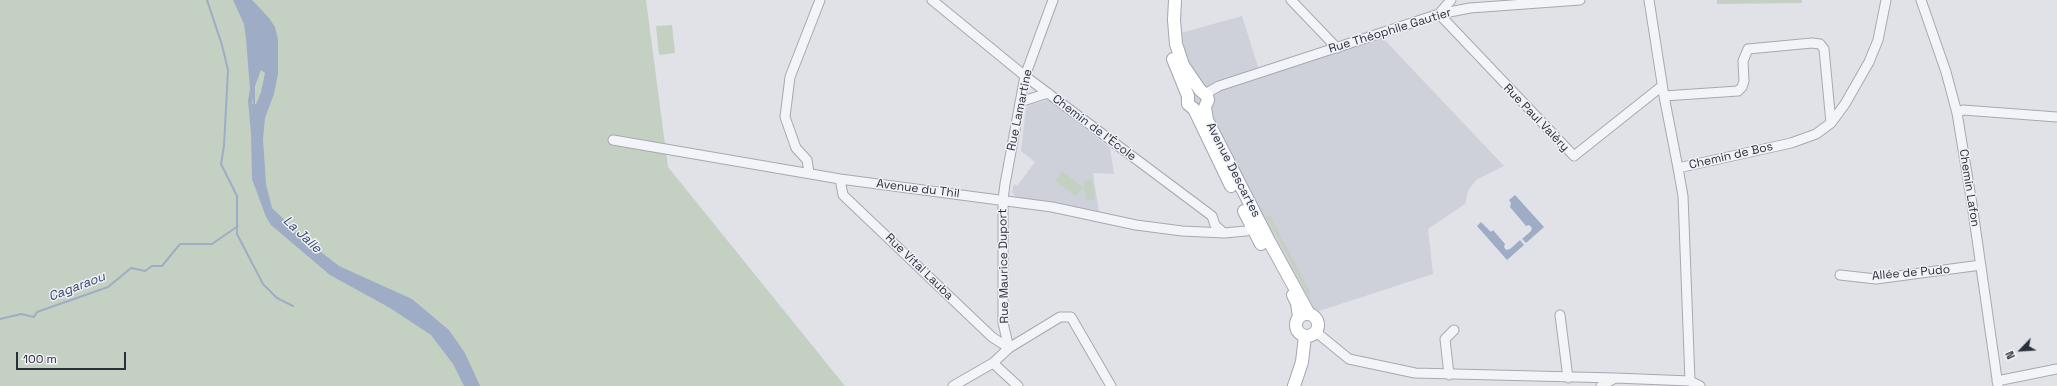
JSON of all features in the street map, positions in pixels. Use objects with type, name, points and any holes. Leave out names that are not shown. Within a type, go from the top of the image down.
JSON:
[{"type":"main road","name":"Avenue Descartes","points":[[1167,0],[1167,38],[1176,69],[1188,96],[1188,104],[1199,108]]},
{"type":"main road","points":[[1175,0],[1174,20],[1176,44],[1183,65],[1203,92]]},
{"type":"main road","points":[[1188,96],[1191,91],[1203,92]]},
{"type":"main road","name":"Avenue Descartes","points":[[1199,108],[1208,100],[1203,92]]},
{"type":"main road","name":"Avenue Descartes","points":[[1199,108],[1213,153],[1256,226],[1282,281],[1294,296],[1304,315]]},
{"type":"main road","points":[[1304,315],[1317,321],[1318,328],[1310,334],[1300,334],[1296,327],[1304,315]]},
{"type":"main road","points":[[1294,386],[1310,334]]},
{"type":"street","points":[[808,172],[807,160],[796,148],[785,117],[790,77],[820,0]]},
{"type":"street","name":"Chemin de l'École","points":[[932,0],[1025,76],[1212,216],[1215,225],[1224,233]]},
{"type":"street","name":"Rue Lamartine","points":[[1003,200],[1025,76],[1053,0]]},
{"type":"street","points":[[1291,0],[1337,48]]},
{"type":"street","points":[[1439,14],[1451,0]]},
{"type":"street","name":"Rue Théophile Gautier","points":[[1203,92],[1439,14],[1470,8],[1580,0]]},
{"type":"street","points":[[1648,0],[1662,86],[1678,168]]},
{"type":"street","name":"Chemin de Bos","points":[[1690,381],[1683,196],[1678,168],[1791,143],[1816,134],[1831,123],[1846,104],[1869,62],[1878,40],[1886,0]]},
{"type":"street","name":"Chemin Lafon","points":[[1921,0],[1946,72],[1956,113],[1981,265],[1998,384],[2057,369]]},
{"type":"street","name":"Rue Paul Valéry","points":[[1439,14],[1574,156],[1662,86]]},
{"type":"street","points":[[1664,96],[1738,91],[1742,87],[1744,81],[1743,60],[1748,49],[1753,47],[1812,43],[1820,44],[1825,53],[1831,123]]},
{"type":"street","points":[[1020,102],[1048,93]]},
{"type":"street","points":[[1956,113],[1963,110],[2057,117]]},
{"type":"street","name":"Avenue du Thil","points":[[613,140],[808,172],[840,179],[1052,207],[1136,225],[1182,231],[1224,233]]},
{"type":"street","name":"Rue Vital Lauba","points":[[840,179],[843,195],[992,337],[1009,348]]},
{"type":"street","name":"Rue Maurice Duport","points":[[1003,200],[1003,324],[1009,348]]},
{"type":"street","points":[[1224,233],[1246,231],[1256,226]]},
{"type":"street","name":"Allée de Pudo","points":[[1840,275],[1876,279],[1981,265]]},
{"type":"street","points":[[1560,315],[1568,378]]},
{"type":"street","points":[[953,386],[993,363],[1009,348],[1060,317],[1071,317],[1111,386]]},
{"type":"street","points":[[1449,375],[1445,339],[1454,330]]},
{"type":"street","points":[[1310,334],[1349,359],[1415,373],[1690,381],[1700,386]]},
{"type":"street","points":[[993,363],[1018,386]]},
{"type":"street","points":[[1477,376],[1477,386]]},
{"type":"street","points":[[1601,386],[1615,378]]},
{"type":"shaded area","points":[[1242,16],[1260,73],[1380,35],[1504,166],[1476,180],[1468,191],[1465,204],[1428,229],[1433,274],[1319,311],[1310,307],[1209,137],[1184,81],[1181,33]]},
{"type":"shaded area","points":[[1048,100],[1110,148],[1114,174],[1093,173],[1099,213],[1016,197],[1012,192],[1014,184],[1017,186],[1035,162],[1021,151],[1026,108],[1030,105]]},
{"type":"green space","points":[[0,0],[646,0],[668,167],[845,386],[0,386]]},
{"type":"green space","points":[[1717,0],[1802,0],[1802,3],[1717,4]]},
{"type":"green space","points":[[672,25],[675,53],[659,55],[656,26]]},
{"type":"green space","points":[[1062,171],[1083,187],[1076,197],[1055,181]]},
{"type":"green space","points":[[1092,180],[1095,200],[1086,201],[1083,181]]},
{"type":"green space","points":[[1270,215],[1309,290],[1310,299],[1266,216]]},
{"type":"water","points":[[233,0],[252,0],[269,18],[275,27],[278,39],[278,74],[274,94],[265,118],[263,139],[266,184],[272,208],[307,241],[339,266],[412,299],[449,330],[465,353],[480,386],[464,386],[453,364],[431,335],[390,308],[330,275],[271,225],[266,217],[252,179],[251,133],[248,101],[250,89],[244,24]],"holes":[[[261,70],[265,73],[261,92],[256,104],[252,104],[254,89]]]},
{"type":"water","points":[[1515,195],[1544,227],[1526,243],[1522,239],[1531,231],[1532,228],[1529,225],[1526,226],[1510,207],[1511,203],[1509,200]]},
{"type":"water","points":[[1481,222],[1491,232],[1493,230],[1505,244],[1504,247],[1506,250],[1510,249],[1520,240],[1524,245],[1507,260],[1477,226]]},
{"type":"waterway","points":[[207,0],[222,45],[228,70],[224,146],[221,164],[237,196],[237,234],[263,284],[277,298],[293,306]]},
{"type":"waterway","name":"La Jalle","points":[[254,87],[254,106]]},
{"type":"waterway","name":"Cagaraou","points":[[0,319],[21,314],[34,317],[37,312],[108,287],[131,268],[145,271],[152,266],[162,266],[180,244],[212,244],[238,226]]}]
